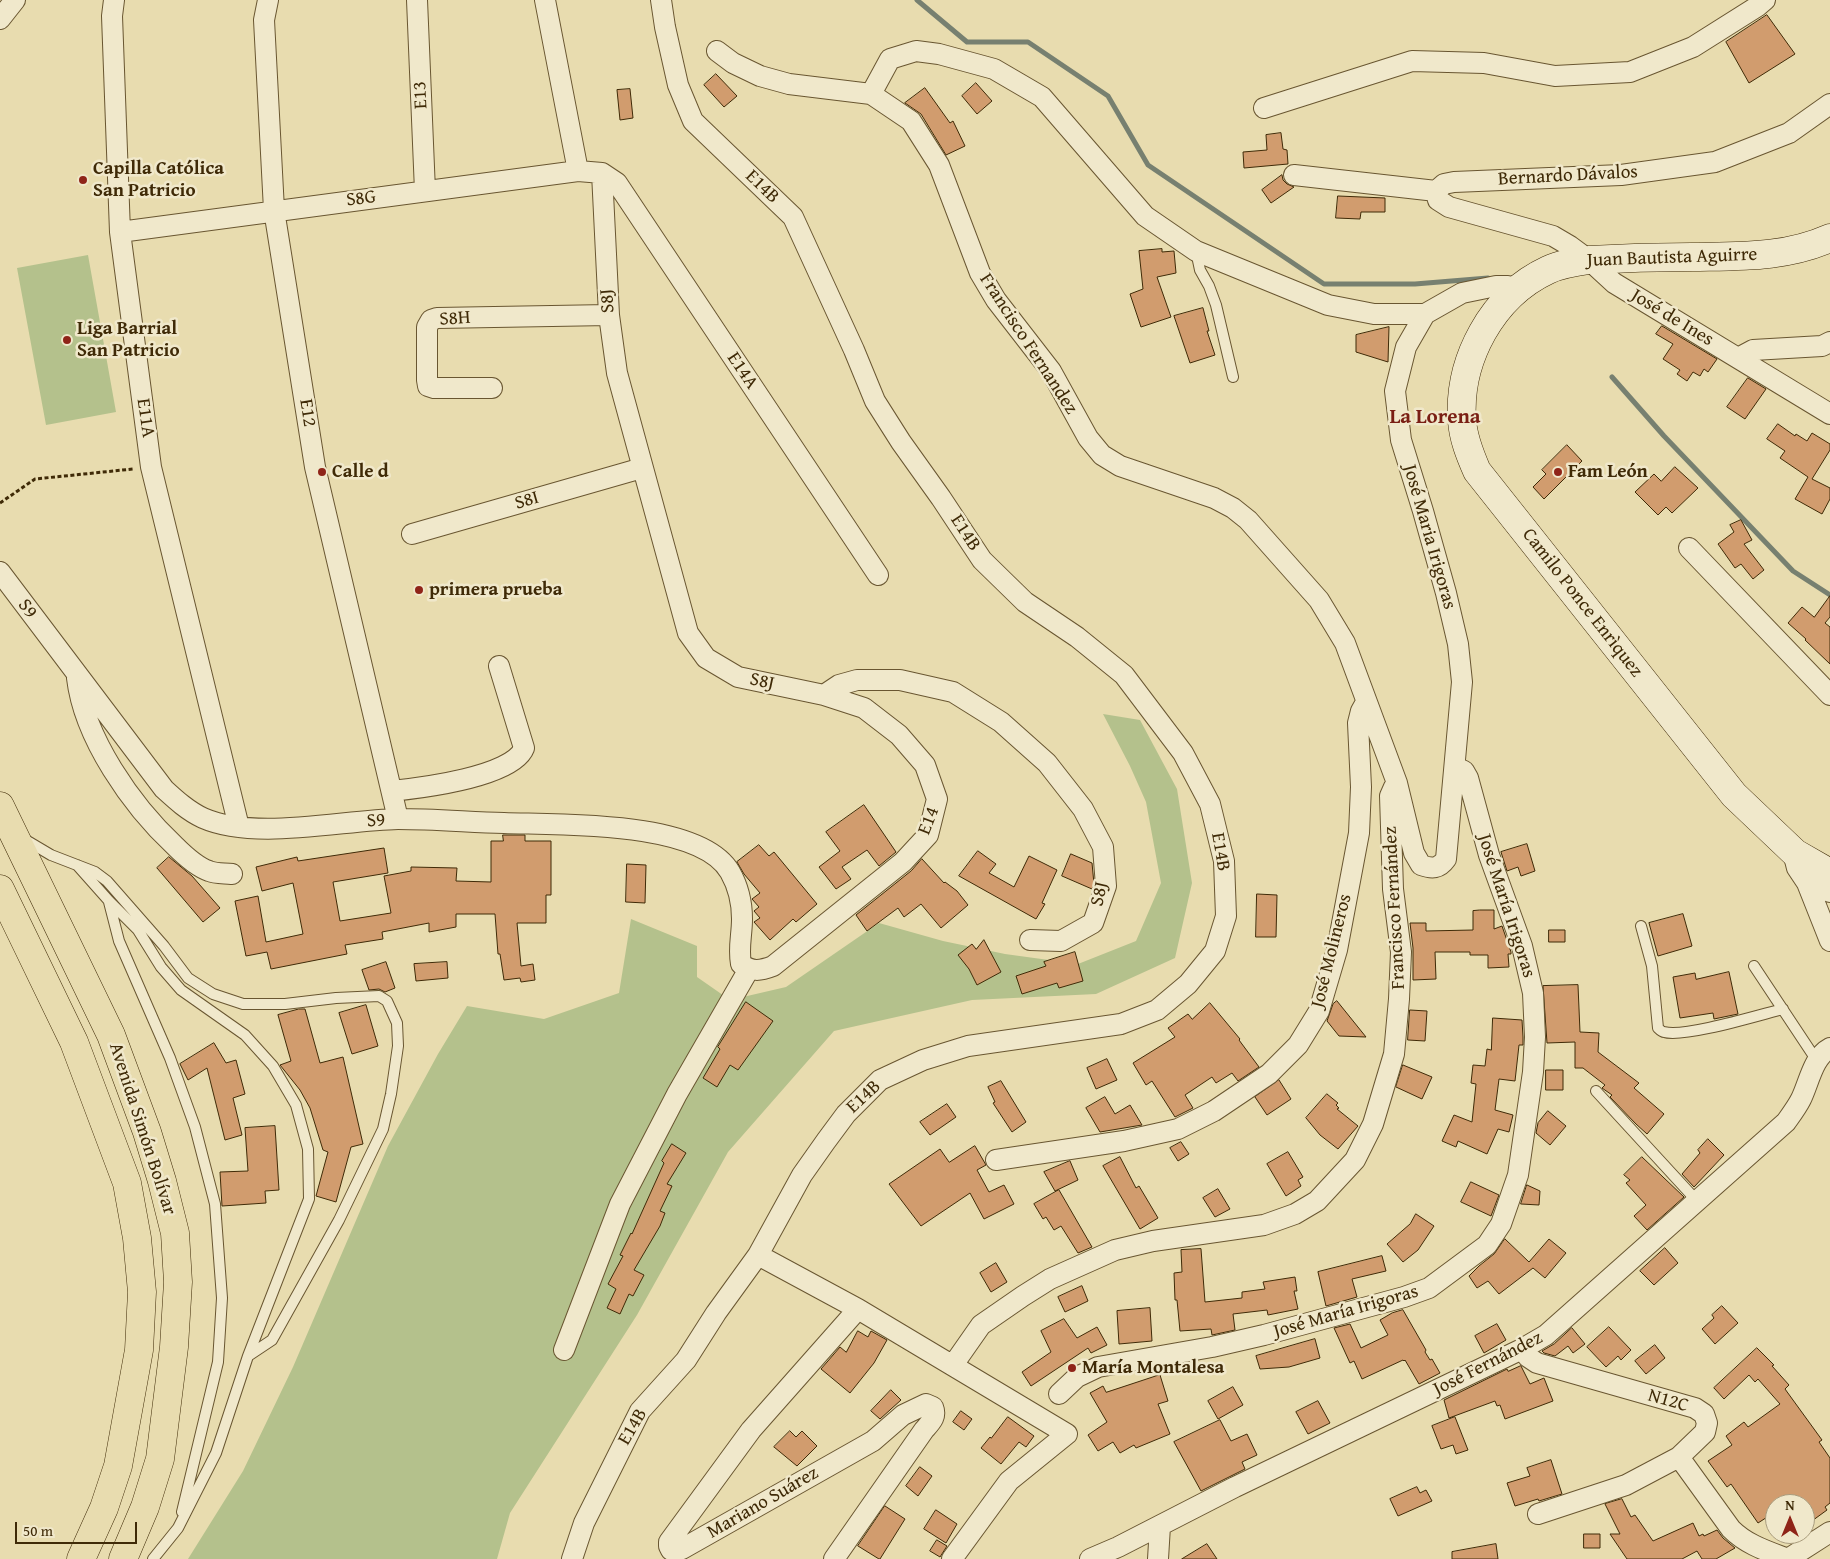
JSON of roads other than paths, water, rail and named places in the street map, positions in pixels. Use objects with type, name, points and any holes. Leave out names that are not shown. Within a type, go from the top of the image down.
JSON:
[{"type":"highway","name":"Avenida Simón Bolívar","points":[[0,806],[111,1035],[162,1181],[175,1233],[178,1282],[174,1347],[160,1459],[145,1507],[123,1559]]},
{"type":"highway","name":"Avenida Simón Bolívar","points":[[0,889],[74,1042],[127,1184],[137,1238],[142,1292],[139,1350],[118,1466],[104,1508],[81,1559]]},
{"type":"main road","name":"Juan Bautista Aguirre","points":[[1518,289],[1547,271],[1563,264],[1589,260],[1754,256],[1793,251],[1812,246],[1830,238]]},
{"type":"main road","name":"Camilo Ponce Enrìquez","points":[[1518,289],[1484,328],[1475,345],[1464,380],[1462,422],[1468,449],[1477,471],[1734,796],[1819,878]]},
{"type":"street","points":[[0,19],[15,0]]},
{"type":"street","name":"E11A","points":[[114,0],[112,16],[120,232],[152,467],[239,827]]},
{"type":"street","name":"E12","points":[[268,0],[264,20],[274,210],[315,467],[398,819]]},
{"type":"street","name":"E13","points":[[417,0],[425,191]]},
{"type":"street","points":[[545,0],[578,170]]},
{"type":"street","name":"E14B","points":[[572,1559],[584,1524],[640,1411],[686,1360],[716,1313],[758,1255],[802,1175],[846,1114],[880,1080],[923,1060],[968,1046],[1122,1024],[1157,1010],[1188,984],[1215,951],[1226,916],[1224,861],[1210,804],[1183,753],[1124,675],[1077,637],[1025,602],[982,560],[875,401],[854,350],[793,218],[693,121],[678,85],[661,0]]},
{"type":"street","points":[[1264,108],[1412,61],[1484,63],[1555,76],[1630,72],[1694,47],[1765,0]]},
{"type":"street","name":"Francisco Fernandez","points":[[717,51],[733,63],[760,76],[774,80],[789,84],[871,94],[911,122],[939,165],[980,273],[996,300],[1051,371],[1088,438],[1102,455],[1120,466],[1214,498],[1233,508],[1248,520],[1319,600],[1345,643],[1397,783]]},
{"type":"street","points":[[871,94],[890,59],[916,51],[939,54],[994,69],[1042,97],[1145,216],[1196,251],[1328,305],[1374,314],[1425,314],[1462,293],[1496,286],[1508,286],[1518,289]]},
{"type":"street","name":"Bernardo Dávalos","points":[[1294,175],[1436,191],[1444,184],[1454,182],[1621,175],[1715,162],[1788,133],[1830,104]]},
{"type":"street","name":"S8G","points":[[120,232],[578,170],[602,173]]},
{"type":"street","name":"S8J","points":[[602,173],[609,315],[617,373],[688,633],[706,658],[738,677],[824,695],[839,685],[857,680],[900,680],[953,692],[1001,722],[1047,763],[1083,809],[1103,847],[1106,886],[1093,923],[1061,941],[1030,940]]},
{"type":"street","name":"E14A","points":[[602,173],[617,183],[878,575]]},
{"type":"street","name":"José de Ines","points":[[1436,191],[1438,200],[1449,207],[1552,236],[1570,246],[1589,260],[1614,283],[1830,414]]},
{"type":"street","name":"José Maria Irigoras","points":[[1397,783],[1414,853],[1421,865],[1435,868],[1442,865],[1446,859],[1462,682],[1458,644],[1446,593],[1401,440],[1395,391],[1406,347],[1425,314]]},
{"type":"street","name":"S8H","points":[[492,388],[434,388],[428,386],[426,380],[427,327],[431,320],[437,318],[609,315]]},
{"type":"street","points":[[1738,358],[1753,350],[1822,346],[1830,342]]},
{"type":"street","name":"S8I","points":[[412,534],[642,468]]},
{"type":"street","points":[[1689,548],[1830,695]]},
{"type":"street","name":"S9","points":[[0,572],[9,596],[76,674],[164,790],[189,811],[204,819],[239,827],[298,827],[398,819],[621,828],[675,838],[713,853],[730,871],[740,895],[742,919],[738,951],[741,964],[749,969]]},
{"type":"street","points":[[392,791],[463,780],[501,768],[516,760],[522,753],[524,748],[499,666]]},
{"type":"street","points":[[76,674],[79,699],[107,760],[128,793],[156,828],[184,855],[208,871],[232,874]]},
{"type":"street","name":"E14","points":[[749,969],[760,971],[773,966],[903,862],[928,834],[937,799],[925,765],[898,735],[864,708],[824,695]]},
{"type":"street","name":"José Molineros","points":[[996,1160],[1124,1141],[1178,1129],[1214,1111],[1269,1074],[1298,1045],[1319,1011],[1337,950],[1359,833],[1361,787],[1358,723],[1366,702]]},
{"type":"street","name":"José María Irigoras","points":[[1059,1394],[1077,1378],[1098,1368],[1212,1347],[1264,1335],[1404,1297],[1429,1288],[1487,1245],[1501,1224],[1518,1174],[1533,1072],[1535,1037],[1533,993],[1522,946],[1489,855],[1468,778],[1464,771],[1455,767]]},
{"type":"street","name":"Francisco Fernández","points":[[954,1365],[981,1325],[1050,1279],[1115,1250],[1153,1241],[1264,1225],[1296,1214],[1317,1201],[1355,1160],[1373,1124],[1394,1054],[1401,952],[1393,888],[1390,796],[1397,783]]},
{"type":"street","points":[[1819,878],[1830,892]]},
{"type":"street","points":[[1819,878],[1830,941]]},
{"type":"street","points":[[564,1350],[620,1204],[685,1080],[749,969]]},
{"type":"street","name":"José Fernández","points":[[1090,1559],[1522,1349],[1546,1335],[1786,1122],[1800,1101],[1824,1055]]},
{"type":"street","points":[[758,1255],[858,1309],[1066,1434],[1009,1481],[952,1559]]},
{"type":"street","name":"Mariano Suárez","points":[[834,1559],[932,1421],[935,1413],[933,1407],[926,1404],[910,1411],[873,1441],[682,1549],[677,1551],[671,1550],[668,1542],[751,1430],[858,1309]]},
{"type":"street","name":"N12C","points":[[1522,1349],[1528,1357],[1537,1363],[1695,1408],[1704,1414],[1707,1423],[1705,1432],[1679,1457]]},
{"type":"street","points":[[1538,1514],[1626,1485],[1679,1457],[1731,1529],[1749,1544],[1788,1559],[1830,1532]]},
{"type":"street","points":[[1158,1559],[1160,1526]]},
{"type":"lane","points":[[1196,251],[1200,270],[1209,286],[1216,305],[1234,377]]},
{"type":"lane","points":[[14,834],[51,855],[95,872],[107,881],[164,946],[188,978],[213,994],[244,1004],[285,1004],[336,998],[379,996],[387,1001],[397,1023],[398,1046],[391,1094],[382,1129],[339,1220],[272,1340],[248,1356]]},
{"type":"lane","points":[[77,866],[108,901],[138,930],[161,967],[181,990],[245,1035],[273,1066],[296,1105],[308,1149],[308,1199],[248,1356],[216,1454],[178,1528],[153,1559]]},
{"type":"lane","points":[[108,901],[119,941],[170,1058],[195,1127],[215,1204],[222,1298],[218,1362],[178,1528]]},
{"type":"lane","points":[[1641,926],[1652,966],[1658,1028],[1663,1032],[1677,1033],[1711,1027],[1783,1009]]},
{"type":"lane","points":[[1754,966],[1783,1009],[1824,1055]]},
{"type":"lane","points":[[1596,1091],[1697,1201]]},
{"type":"waterway","points":[[917,0],[967,42],[1028,42],[1108,96],[1148,165],[1324,284],[1415,284],[1488,278]]},
{"type":"waterway","points":[[1612,377],[1664,436],[1793,571],[1830,595]]},
{"type":"place","name":"Capilla Católica San Patricio","points":[[83,180]]},
{"type":"place","name":"Liga Barrial San Patricio","points":[[67,340]]},
{"type":"place","name":"Calle d","points":[[322,472]]},
{"type":"place","name":"Fam León","points":[[1558,472]]},
{"type":"place","name":"primera prueba","points":[[419,590]]},
{"type":"place","name":"María Montalesa","points":[[1072,1368]]},
{"type":"district","name":"La Lorena","points":[[1435,418]]}]
